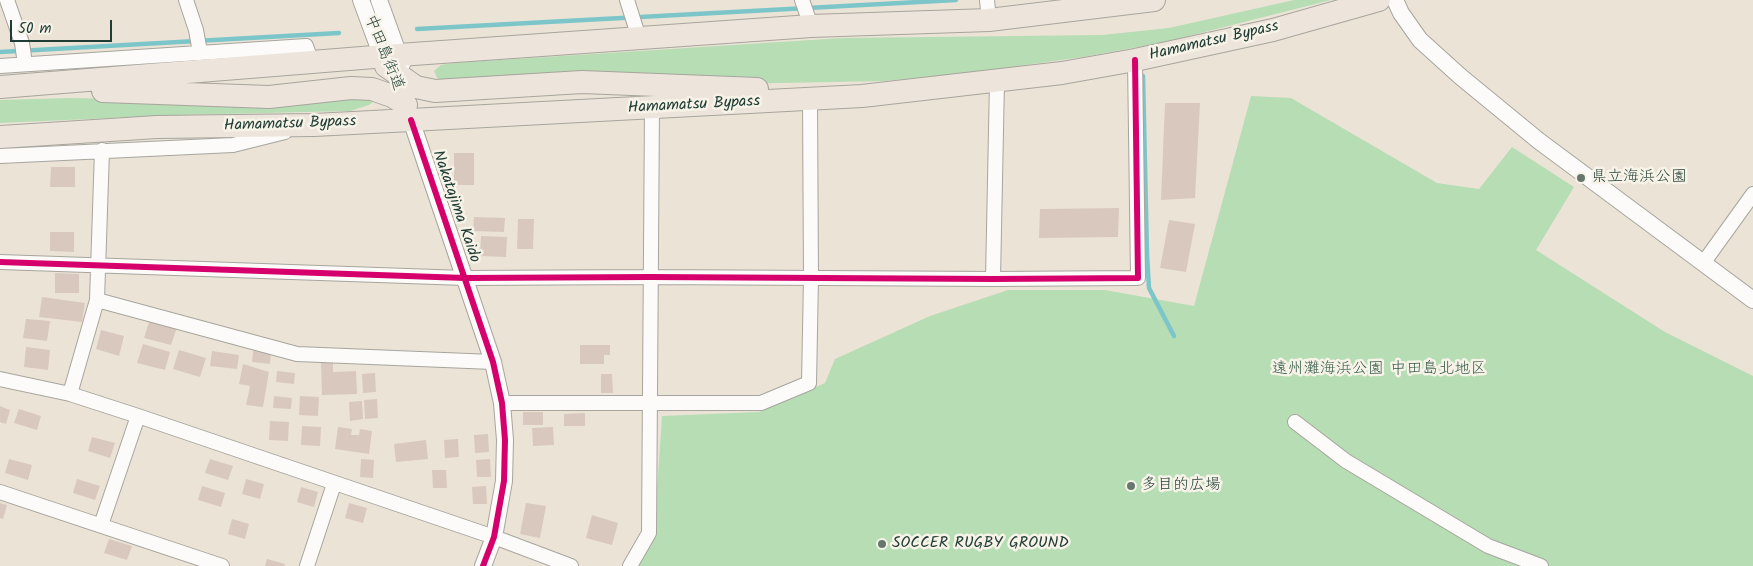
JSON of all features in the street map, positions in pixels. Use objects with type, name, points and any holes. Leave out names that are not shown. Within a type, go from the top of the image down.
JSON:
[{"type":"highway","name":"Hamamatsu Bypass","points":[[0,137],[157,127],[314,125],[409,113],[652,108],[862,96],[1062,73],[1135,60],[1273,30],[1379,0]]},
{"type":"highway","points":[[2,80],[389,59],[638,32],[1141,1]]},
{"type":"highway","points":[[389,59],[407,81],[416,87],[435,91],[582,82],[802,91],[862,96]]},
{"type":"highway","points":[[2,80],[269,97],[351,88],[372,89],[392,96],[409,113]]},
{"type":"street","points":[[7,0],[22,43],[25,64]]},
{"type":"street","points":[[186,0],[196,30],[200,52]]},
{"type":"street","name":"中田島街道","points":[[361,0],[389,59],[392,84],[409,113]]},
{"type":"street","points":[[379,0],[389,59]]},
{"type":"street","points":[[802,0],[810,22]]},
{"type":"street","points":[[1395,0],[1401,14],[1420,40],[1460,77],[1539,141],[1753,300]]},
{"type":"street","points":[[628,4],[638,32]]},
{"type":"street","points":[[2,80],[25,64],[306,46],[312,63]]},
{"type":"street","points":[[0,262],[465,278],[1138,278],[1135,60]]},
{"type":"street","name":"Nakatajima Kaido","points":[[407,81],[409,86],[409,113],[492,362],[502,403],[505,440],[504,481],[494,537],[483,566]]},
{"type":"street","points":[[993,279],[997,81]]},
{"type":"street","points":[[502,403],[761,403],[809,383],[811,278],[810,99]]},
{"type":"street","points":[[630,566],[648,533],[652,108]]},
{"type":"street","points":[[0,156],[233,145],[314,125]]},
{"type":"street","points":[[70,394],[96,300],[102,150]]},
{"type":"street","points":[[1704,262],[1753,194]]},
{"type":"street","points":[[96,300],[297,354],[492,362]]},
{"type":"street","points":[[0,379],[70,394],[138,416],[494,537],[571,566]]},
{"type":"street","points":[[101,525],[138,416]]},
{"type":"street","points":[[1296,422],[1346,462],[1488,546],[1541,566]]},
{"type":"street","points":[[307,566],[334,484]]},
{"type":"street","points":[[0,492],[222,566]]},
{"type":"green space","points":[[1294,0],[1331,0],[1165,42],[1083,57],[960,74],[885,81],[727,84],[439,82],[434,71],[441,65],[453,63],[842,38],[1102,35],[1169,28]]},
{"type":"green space","points":[[374,96],[373,102],[369,105],[350,111],[177,115],[0,123],[0,100],[70,98],[262,102]]},
{"type":"green space","name":"遠州灘海浜公園 中田島北地区","points":[[1251,96],[1291,98],[1437,183],[1479,189],[1512,147],[1574,187],[1536,250],[1665,332],[1753,376],[1753,566],[636,566],[654,534],[662,416],[759,412],[825,383],[835,359],[930,316],[1008,290],[1105,290],[1194,306]]},
{"type":"building","points":[[1165,103],[1200,103],[1195,198],[1161,200]]},
{"type":"building","points":[[454,153],[474,153],[474,185],[454,185]]},
{"type":"building","points":[[51,167],[75,167],[75,187],[50,187]]},
{"type":"building","points":[[1119,208],[1118,237],[1039,238],[1040,209]]},
{"type":"building","points":[[474,217],[505,218],[504,232],[473,231]]},
{"type":"building","points":[[518,219],[534,219],[533,249],[517,249]]},
{"type":"building","points":[[1169,220],[1195,224],[1186,272],[1160,268]]},
{"type":"building","points":[[50,232],[74,232],[74,252],[50,251]]},
{"type":"building","points":[[481,236],[507,237],[506,257],[480,256]]},
{"type":"building","points":[[55,273],[79,274],[79,293],[55,293]]},
{"type":"building","points":[[42,297],[85,303],[82,322],[39,317]]},
{"type":"building","points":[[26,319],[50,321],[47,341],[23,338]]},
{"type":"building","points":[[150,319],[177,327],[171,345],[144,338]]},
{"type":"building","points":[[101,330],[124,336],[119,356],[96,349]]},
{"type":"building","points":[[143,344],[170,352],[165,370],[137,363]]},
{"type":"building","points":[[580,345],[610,345],[610,355],[604,355],[604,364],[580,364]]},
{"type":"building","points":[[26,347],[50,350],[48,370],[24,367]]},
{"type":"building","points":[[179,350],[206,358],[200,377],[173,369]]},
{"type":"building","points":[[212,351],[239,355],[237,369],[210,366]]},
{"type":"building","points":[[253,351],[271,352],[270,364],[252,362]]},
{"type":"building","points":[[321,363],[333,363],[333,372],[356,371],[357,394],[322,395]]},
{"type":"building","points":[[243,364],[269,372],[263,407],[246,405],[250,386],[239,384]]},
{"type":"building","points":[[277,371],[295,373],[294,384],[276,382]]},
{"type":"building","points":[[375,373],[376,392],[363,393],[362,374]]},
{"type":"building","points":[[601,374],[612,374],[613,393],[601,393]]},
{"type":"building","points":[[274,396],[292,398],[291,409],[273,408]]},
{"type":"building","points":[[300,396],[319,397],[318,416],[299,415]]},
{"type":"building","points":[[377,399],[378,418],[365,419],[364,400]]},
{"type":"building","points":[[362,401],[363,419],[350,421],[349,402]]},
{"type":"building","points":[[0,406],[10,410],[6,424],[0,422]]},
{"type":"building","points":[[19,409],[41,416],[37,430],[14,423]]},
{"type":"building","points":[[523,412],[543,412],[543,425],[523,425]]},
{"type":"building","points":[[585,413],[585,426],[564,426],[564,414]]},
{"type":"building","points":[[270,421],[289,422],[288,441],[269,440]]},
{"type":"building","points":[[302,426],[321,427],[320,446],[301,445]]},
{"type":"building","points":[[338,427],[352,429],[351,435],[359,435],[360,429],[372,431],[369,454],[335,449]]},
{"type":"building","points":[[553,427],[554,445],[533,446],[532,428]]},
{"type":"building","points":[[488,434],[489,452],[475,453],[474,435]]},
{"type":"building","points":[[92,437],[115,443],[110,458],[88,451]]},
{"type":"building","points":[[458,439],[459,457],[445,458],[444,440]]},
{"type":"building","points":[[426,440],[428,459],[396,462],[394,444]]},
{"type":"building","points":[[9,459],[32,465],[28,480],[5,473]]},
{"type":"building","points":[[210,459],[233,466],[228,480],[205,473]]},
{"type":"building","points":[[361,459],[374,460],[373,478],[360,477]]},
{"type":"building","points":[[490,459],[491,477],[477,477],[476,460]]},
{"type":"building","points":[[432,470],[446,470],[447,488],[433,488]]},
{"type":"building","points":[[77,479],[100,486],[95,500],[73,493]]},
{"type":"building","points":[[246,479],[264,484],[260,499],[242,494]]},
{"type":"building","points":[[202,486],[225,493],[221,507],[198,500]]},
{"type":"building","points":[[486,486],[487,504],[473,504],[472,487]]},
{"type":"building","points":[[301,487],[318,492],[314,507],[297,502]]},
{"type":"building","points":[[0,503],[7,505],[3,519],[0,518]]},
{"type":"building","points":[[349,503],[367,508],[363,523],[345,518]]},
{"type":"building","points":[[526,503],[546,506],[540,538],[520,534]]},
{"type":"building","points":[[592,515],[618,523],[612,545],[586,538]]},
{"type":"building","points":[[232,519],[249,524],[245,539],[228,534]]},
{"type":"building","points":[[109,539],[132,546],[127,560],[104,553]]},
{"type":"building","points":[[267,559],[285,564],[284,566],[265,566]]},
{"type":"waterway","points":[[417,29],[956,0]]},
{"type":"waterway","points":[[0,52],[339,33]]},
{"type":"waterway","points":[[1143,76],[1149,288],[1174,336]]},
{"type":"cycle path","points":[[0,262],[465,278],[1138,278],[1135,60]]},
{"type":"cycle path","points":[[411,120],[493,362],[502,403],[505,440],[504,481],[494,537],[483,566]]},
{"type":"place","name":"県立海浜公園","points":[[1581,178]]},
{"type":"place","name":"多目的広場","points":[[1131,486]]},
{"type":"place","name":"SOCCER RUGBY GROUND","points":[[882,544]]}]
